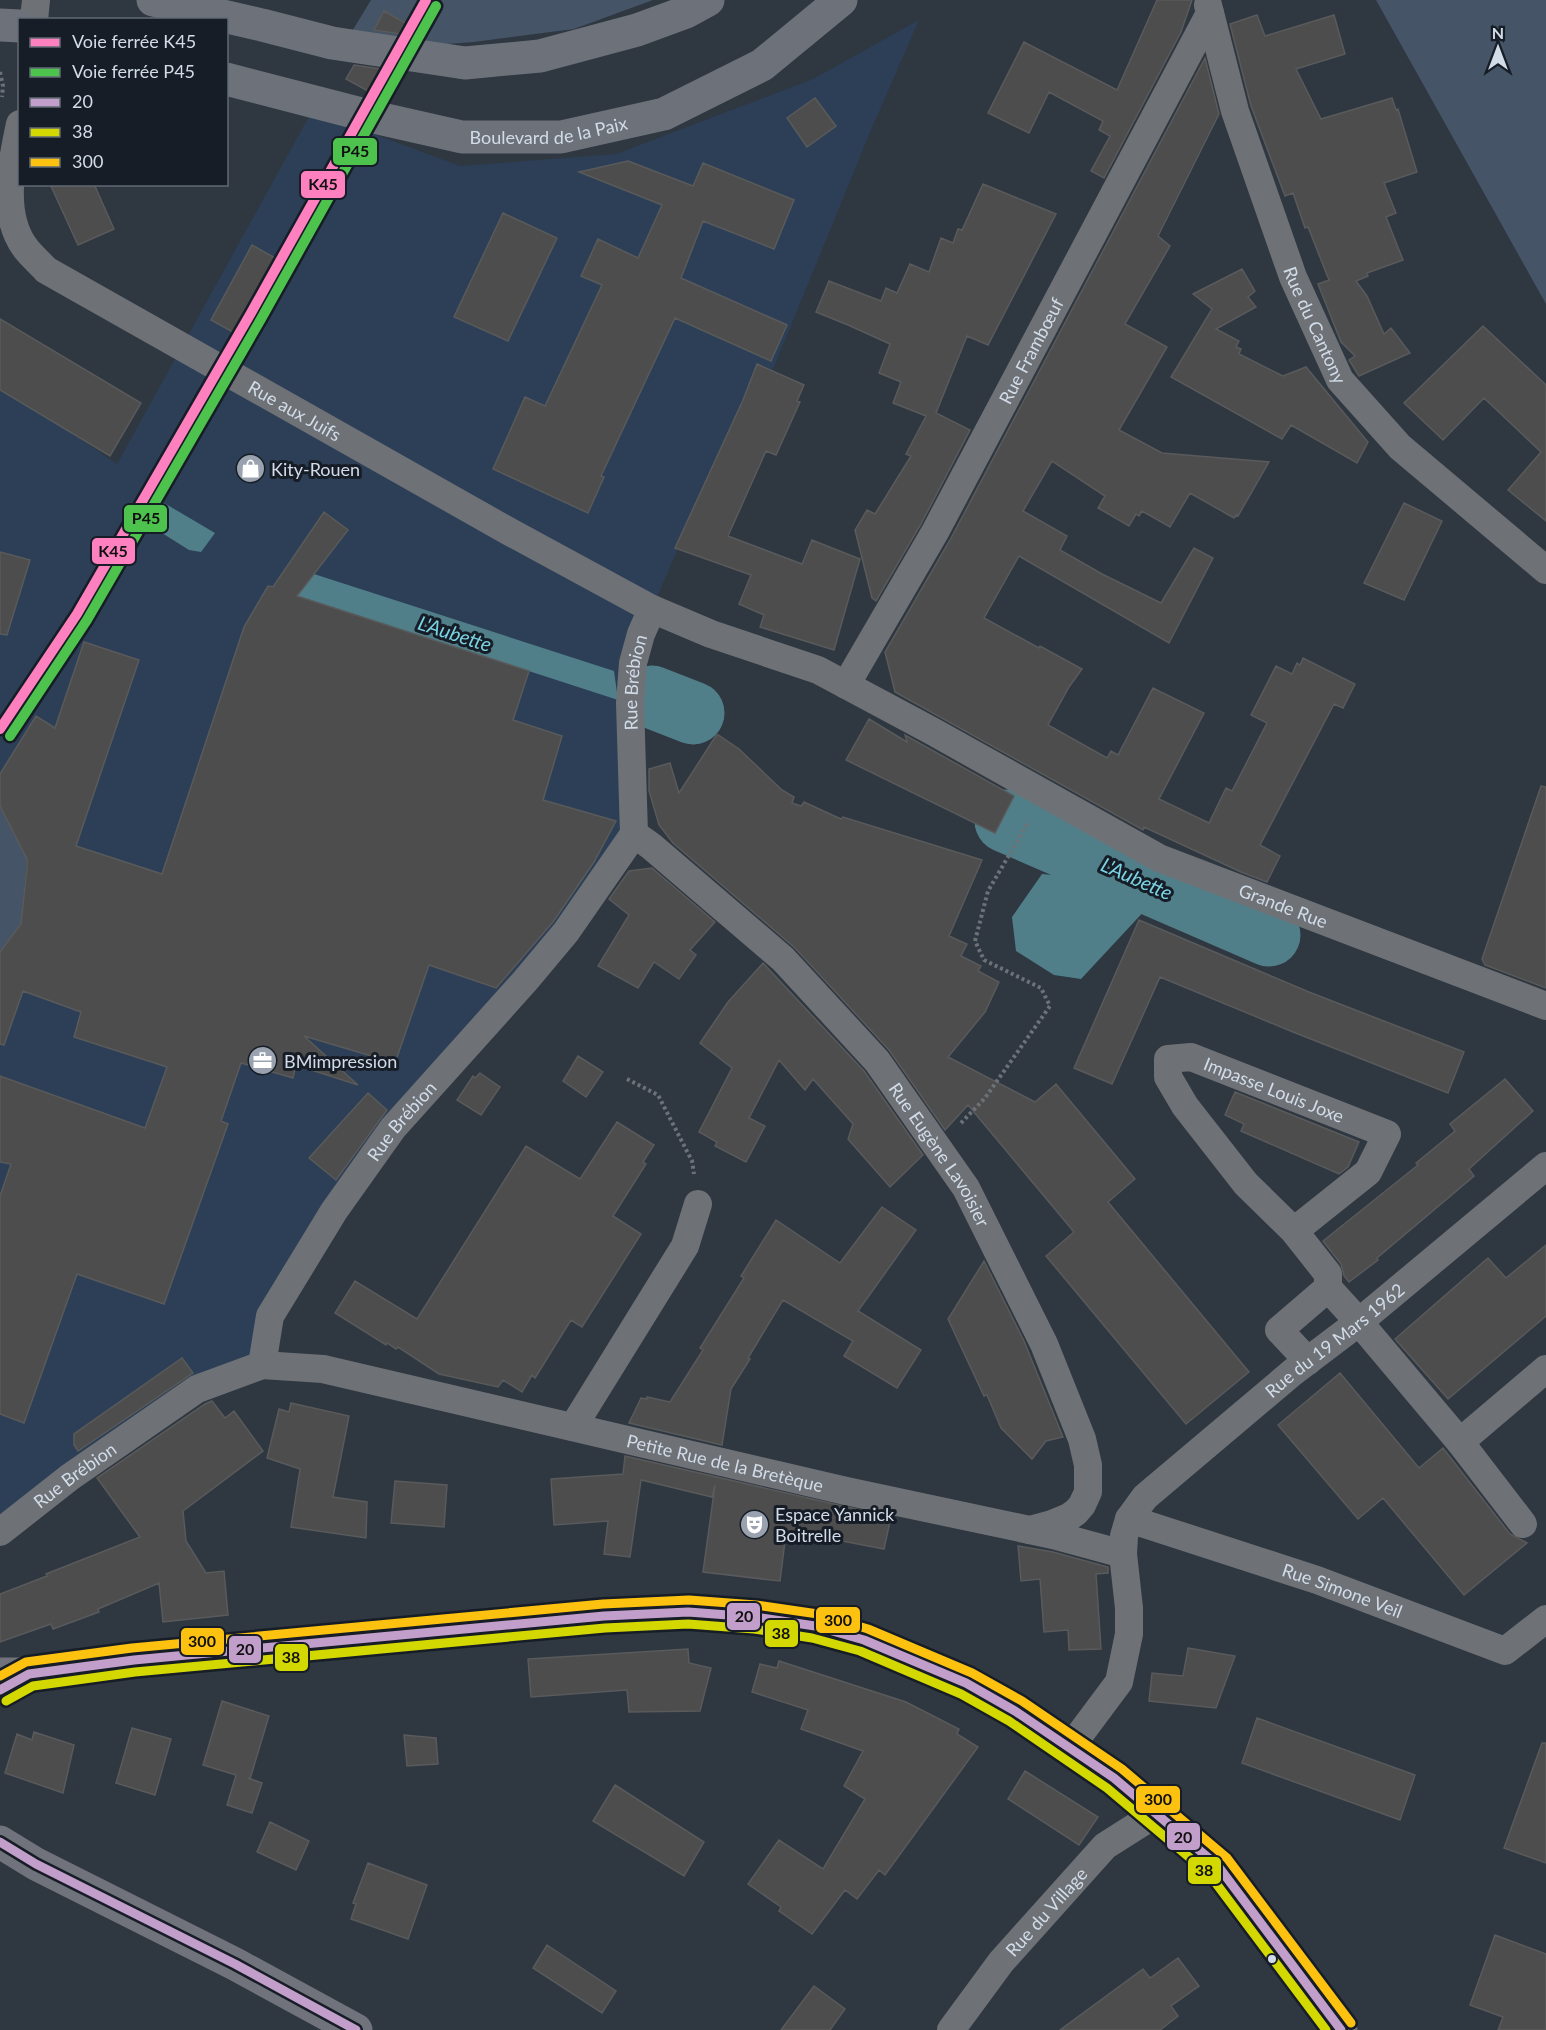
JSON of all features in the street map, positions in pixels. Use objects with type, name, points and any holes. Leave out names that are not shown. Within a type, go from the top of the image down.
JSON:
[{"type":"main road","points":[[153,0],[332,43],[465,63],[540,56],[637,30],[686,12],[708,0]]},
{"type":"main road","name":"Boulevard de la Paix","points":[[228,80],[462,137],[561,137],[664,114],[762,65],[841,0]]},
{"type":"main road","points":[[0,25],[18,26]]},
{"type":"main road","points":[[0,1690],[15,1674],[145,1659],[604,1616],[688,1612],[755,1617],[815,1626],[864,1640],[966,1683],[1015,1711],[1114,1778],[1218,1866],[1341,2030]]},
{"type":"main road","points":[[0,1842],[36,1864],[235,1964],[356,2030]]},
{"type":"street","points":[[34,18],[36,0]]},
{"type":"street","name":"Rue du Cantony","points":[[1209,6],[1235,111],[1293,277],[1340,380],[1400,447],[1546,570]]},
{"type":"street","name":"Rue Frambœuf","points":[[846,685],[935,532],[1209,6]]},
{"type":"street","name":"Rue aux Juifs","points":[[15,111],[6,167],[11,218],[23,245],[46,270],[510,532],[652,609],[711,634],[818,670],[846,685]]},
{"type":"street","name":"Rue Brébion","points":[[0,1532],[70,1477],[197,1389],[262,1365],[270,1316],[334,1211],[393,1128],[566,932],[634,834],[631,690],[633,663],[641,634],[652,609]]},
{"type":"street","name":"Grande Rue","points":[[846,685],[1159,858],[1546,1006]]},
{"type":"street","name":"Rue Eugène Lavoisier","points":[[634,834],[783,959],[877,1062],[966,1188],[1044,1344],[1082,1439],[1089,1465],[1088,1492],[1076,1512],[1069,1517],[1030,1530]]},
{"type":"street","name":"Impasse Louis Joxe","points":[[1294,1231],[1368,1172],[1387,1134],[1191,1057],[1168,1059],[1168,1077],[1185,1106],[1246,1184],[1294,1231],[1328,1274],[1328,1288],[1460,1442],[1523,1524]]},
{"type":"street","name":"Rue du 19 Mars 1962","points":[[1129,1519],[1145,1497],[1546,1166]]},
{"type":"street","points":[[573,1427],[685,1246],[698,1204]]},
{"type":"street","points":[[1308,1361],[1279,1329],[1328,1288]]},
{"type":"street","name":"Petite Rue de la Bretèque","points":[[262,1365],[323,1369],[846,1491],[1030,1530],[1123,1554]]},
{"type":"street","points":[[1460,1442],[1546,1369]]},
{"type":"street","points":[[1069,1749],[1119,1682],[1129,1634],[1123,1554],[1124,1536],[1129,1519]]},
{"type":"street","name":"Rue Simone Veil","points":[[1129,1519],[1317,1580],[1505,1652],[1546,1619]]},
{"type":"street","name":"Rue du Village","points":[[951,2030],[1001,1962],[1105,1846],[1156,1813]]},
{"type":"path","points":[[0,72],[3,86],[2,97],[15,111]]},
{"type":"path","points":[[937,1148],[985,1098],[1050,1006],[1041,988],[984,960],[975,941],[988,891],[1038,790]]},
{"type":"path","points":[[627,1079],[658,1095],[692,1161],[698,1204]]},
{"type":"shaded area","points":[[371,0],[653,0],[574,29],[433,45],[351,33]]},
{"type":"shaded area","points":[[1376,0],[1546,0],[1546,304]]},
{"type":"shaded area","points":[[919,20],[871,130],[761,399],[746,393],[641,634],[634,834],[393,1128],[266,1349],[0,1532],[0,384],[117,464],[312,111],[460,166],[616,154],[813,79]]},
{"type":"shaded area","points":[[0,806],[27,859],[21,924],[0,952]]},
{"type":"water","points":[[159,500],[215,533],[201,552],[189,550],[146,523]]},
{"type":"water","points":[[314,574],[614,671],[618,700],[285,592]]},
{"type":"water","points":[[1042,874],[1074,877],[1148,907],[1081,979],[1054,975],[1016,951],[1012,917]]},
{"type":"building","points":[[1157,0],[1192,0],[1181,32],[1104,178],[1091,171],[1110,136],[1099,130],[1103,121],[1049,92],[1029,133],[988,113],[1024,42],[1117,90]]},
{"type":"building","points":[[384,11],[423,33],[421,37],[374,30]]},
{"type":"building","points":[[1257,15],[1265,36],[1334,15],[1345,54],[1296,69],[1321,119],[1392,98],[1396,110],[1398,109],[1417,172],[1384,183],[1396,213],[1386,217],[1403,260],[1367,273],[1368,276],[1356,281],[1367,296],[1384,334],[1391,328],[1410,353],[1359,376],[1349,360],[1355,356],[1341,342],[1318,284],[1329,280],[1308,227],[1305,228],[1293,193],[1285,196],[1251,106],[1230,24]]},
{"type":"building","points":[[1205,58],[1219,114],[1158,236],[1170,246],[1125,324],[1167,347],[1119,430],[1162,453],[1269,462],[1238,516],[1234,518],[1190,493],[1170,527],[1142,511],[1139,516],[1136,514],[1129,526],[1098,508],[1105,496],[1052,461],[1023,511],[1067,536],[1060,550],[1161,603],[1194,548],[1213,558],[1169,643],[1019,556],[984,618],[1082,669],[1048,725],[1107,758],[1111,751],[1118,755],[1153,688],[1204,713],[1159,799],[1209,823],[1226,788],[1232,791],[1267,723],[1251,715],[1276,666],[1292,674],[1297,663],[1300,665],[1303,658],[1355,684],[1343,708],[1334,704],[1260,845],[1280,856],[1267,882],[1144,827],[1143,830],[895,692],[885,652],[950,540]]},
{"type":"building","points":[[354,65],[402,72],[386,101],[346,79]]},
{"type":"building","points":[[815,98],[836,126],[807,147],[787,118]]},
{"type":"building","points":[[628,161],[693,186],[703,163],[794,200],[774,249],[703,221],[681,278],[787,325],[771,361],[675,318],[601,476],[604,477],[588,513],[493,469],[525,397],[545,406],[602,285],[581,276],[598,239],[638,258],[662,205],[579,172]]},
{"type":"building","points":[[983,184],[1056,214],[988,345],[967,336],[936,413],[970,430],[921,524],[876,601],[872,598],[855,530],[867,510],[875,514],[911,456],[906,454],[926,416],[893,403],[901,382],[879,373],[890,344],[816,312],[829,281],[881,301],[886,288],[897,293],[910,264],[929,272],[941,238],[953,243],[958,229],[962,230]]},
{"type":"building","points":[[51,186],[95,186],[114,229],[78,245]]},
{"type":"building","points":[[503,213],[557,238],[508,341],[454,317]]},
{"type":"building","points":[[252,245],[291,267],[249,341],[211,320]]},
{"type":"building","points":[[1242,269],[1255,291],[1248,297],[1256,307],[1216,329],[1239,341],[1236,347],[1241,349],[1239,354],[1283,376],[1306,367],[1368,442],[1357,463],[1291,425],[1282,439],[1171,377],[1212,309],[1193,294]]},
{"type":"building","points":[[0,319],[141,403],[110,456],[0,390]]},
{"type":"building","points":[[1483,326],[1546,385],[1546,521],[1508,490],[1541,452],[1484,398],[1443,440],[1404,403]]},
{"type":"building","points":[[757,364],[804,385],[797,401],[800,402],[776,455],[766,451],[728,536],[802,564],[812,540],[860,559],[834,650],[760,627],[764,615],[739,604],[751,575],[675,548],[743,400]]},
{"type":"building","points":[[1404,503],[1442,521],[1404,600],[1364,583]]},
{"type":"building","points":[[324,512],[348,530],[297,596],[529,671],[513,720],[562,736],[543,800],[616,821],[594,862],[553,922],[496,988],[429,965],[395,1063],[304,1036],[358,1085],[296,1065],[293,1078],[241,1063],[221,1121],[228,1124],[164,1304],[77,1274],[24,1423],[0,1414],[0,1196],[11,1164],[0,1162],[0,1076],[145,1128],[167,1067],[74,1037],[81,1012],[23,991],[4,1045],[0,1044],[0,952],[21,924],[27,859],[0,806],[0,774],[36,716],[55,728],[84,642],[139,660],[76,846],[162,874],[244,627],[268,586],[273,587]]},
{"type":"building","points":[[0,552],[30,560],[7,635],[0,634]]},
{"type":"building","points":[[869,719],[907,742],[905,735],[1014,796],[995,833],[846,760]]},
{"type":"building","points":[[717,734],[739,749],[782,790],[794,797],[792,803],[801,806],[804,802],[841,819],[843,817],[982,860],[949,936],[967,944],[961,956],[981,966],[978,971],[999,982],[985,1012],[948,1057],[1035,1102],[1056,1084],[1135,1179],[1108,1202],[1249,1372],[1186,1424],[1046,1256],[1074,1232],[968,1105],[945,1130],[889,1050],[795,948],[673,843],[659,825],[649,791],[649,769],[670,763],[679,793]]},
{"type":"building","points":[[1541,786],[1546,787],[1546,988],[1485,965],[1482,959]]},
{"type":"building","points":[[652,868],[715,922],[690,950],[696,955],[679,979],[654,962],[638,988],[598,966],[629,915],[609,899],[629,871]]},
{"type":"building","points":[[1139,920],[1309,992],[1464,1052],[1448,1093],[1160,977],[1112,1084],[1074,1068]]},
{"type":"building","points":[[763,963],[864,1071],[923,1155],[890,1187],[848,1139],[853,1124],[813,1079],[805,1090],[779,1060],[749,1118],[765,1126],[746,1162],[715,1146],[717,1142],[699,1132],[732,1068],[700,1043],[728,1002]]},
{"type":"building","points":[[578,1056],[603,1072],[586,1097],[563,1081]]},
{"type":"building","points":[[480,1073],[500,1087],[481,1115],[457,1100],[473,1076],[475,1078]]},
{"type":"building","points":[[1505,1079],[1533,1111],[1469,1169],[1474,1176],[1377,1258],[1378,1260],[1349,1282],[1344,1276],[1341,1264],[1323,1241],[1418,1165],[1416,1163],[1455,1131],[1450,1124]]},
{"type":"building","points":[[1235,1092],[1359,1142],[1348,1167],[1339,1174],[1241,1131],[1244,1124],[1225,1115]]},
{"type":"building","points":[[368,1093],[387,1110],[336,1180],[309,1158]]},
{"type":"building","points":[[617,1122],[654,1145],[643,1162],[646,1164],[613,1216],[641,1234],[582,1327],[571,1320],[535,1378],[532,1375],[522,1392],[503,1380],[498,1387],[439,1374],[398,1347],[396,1349],[387,1343],[386,1345],[335,1313],[355,1281],[417,1319],[526,1146],[580,1179]]},
{"type":"building","points":[[882,1207],[916,1230],[858,1311],[921,1350],[897,1388],[844,1356],[853,1341],[783,1300],[731,1389],[722,1445],[629,1423],[641,1398],[647,1399],[647,1397],[670,1402],[703,1350],[700,1348],[744,1278],[741,1276],[776,1220],[840,1263]]},
{"type":"building","points":[[1546,1245],[1546,1316],[1448,1399],[1395,1339],[1488,1258],[1506,1278]]},
{"type":"building","points":[[984,1261],[1024,1341],[1063,1437],[1046,1441],[1032,1459],[1001,1428],[987,1395],[984,1396],[948,1319]]},
{"type":"building","points":[[182,1358],[193,1373],[78,1451],[74,1445],[74,1434]]},
{"type":"building","points":[[1340,1373],[1419,1468],[1443,1448],[1510,1534],[1527,1543],[1464,1595],[1383,1498],[1358,1519],[1278,1425]]},
{"type":"building","points":[[212,1401],[225,1418],[234,1411],[263,1451],[183,1511],[186,1541],[206,1573],[224,1571],[228,1615],[163,1622],[159,1583],[98,1609],[99,1612],[53,1629],[51,1624],[0,1642],[0,1594],[140,1537],[97,1478]]},
{"type":"building","points":[[291,1403],[349,1416],[333,1497],[367,1502],[366,1538],[291,1527],[300,1469],[267,1458],[279,1409],[289,1412]]},
{"type":"building","points":[[625,1456],[891,1517],[884,1549],[827,1538],[826,1542],[786,1533],[780,1581],[703,1572],[715,1485],[712,1497],[641,1480],[630,1557],[604,1554],[608,1521],[554,1525],[551,1479],[623,1474]]},
{"type":"building","points":[[395,1481],[447,1485],[444,1527],[391,1523]]},
{"type":"building","points":[[1018,1546],[1053,1552],[1108,1567],[1108,1573],[1096,1574],[1101,1649],[1069,1650],[1068,1630],[1044,1632],[1040,1579],[1021,1581]]},
{"type":"building","points":[[1188,1648],[1235,1656],[1216,1708],[1149,1701],[1152,1673],[1183,1676]]},
{"type":"building","points":[[688,1649],[689,1663],[711,1668],[700,1711],[629,1712],[627,1690],[531,1697],[528,1659]]},
{"type":"building","points":[[779,1661],[906,1702],[959,1729],[957,1734],[978,1747],[885,1875],[879,1870],[857,1899],[845,1890],[812,1934],[779,1911],[781,1907],[748,1884],[779,1840],[823,1869],[865,1799],[844,1786],[863,1751],[801,1729],[808,1710],[752,1692],[760,1664],[777,1668]]},
{"type":"building","points":[[222,1701],[269,1716],[250,1779],[262,1783],[252,1813],[227,1805],[236,1775],[203,1765]]},
{"type":"building","points":[[1257,1718],[1415,1775],[1400,1820],[1242,1763]]},
{"type":"building","points":[[132,1728],[171,1739],[155,1795],[116,1783]]},
{"type":"building","points":[[34,1732],[74,1745],[63,1793],[5,1773],[17,1734],[32,1740]]},
{"type":"building","points":[[404,1735],[436,1738],[438,1764],[407,1766]]},
{"type":"building","points":[[1542,1743],[1546,1743],[1546,1863],[1504,1848]]},
{"type":"building","points":[[1025,1771],[1098,1817],[1079,1845],[1008,1799]]},
{"type":"building","points":[[615,1785],[704,1842],[684,1876],[593,1821]]},
{"type":"building","points":[[270,1822],[309,1841],[296,1870],[257,1852]]},
{"type":"building","points":[[368,1863],[427,1885],[408,1939],[351,1919],[356,1904],[353,1903]]},
{"type":"building","points":[[1495,1935],[1546,1954],[1546,2030],[1498,2030],[1503,2017],[1470,2005]]},
{"type":"building","points":[[547,1945],[616,1991],[602,2013],[533,1968]]},
{"type":"building","points":[[1178,1958],[1199,1986],[1171,2006],[1178,2016],[1160,2030],[1060,2030],[1143,1969],[1150,1978]]},
{"type":"building","points":[[814,1986],[845,2009],[830,2030],[781,2030]]},
{"type":"waterway","name":"L'Aubette","points":[[652,697],[693,713]]},
{"type":"waterway","name":"L'Aubette","points":[[1006,821],[1269,935]]},
{"type":"rail line","name":"K45","points":[[0,729],[77,614],[251,313],[426,0]]},
{"type":"rail line","name":"P45","points":[[10,736],[87,620],[261,319],[436,6]]},
{"type":"transit line","name":"300","points":[[0,1676],[26,1662],[132,1648],[603,1604],[689,1600],[756,1605],[818,1614],[868,1629],[972,1673],[1022,1701],[1122,1769],[1227,1858],[1351,2023]]},
{"type":"transit line","name":"20","points":[[0,1690],[29,1674],[134,1660],[604,1616],[688,1612],[755,1617],[815,1626],[864,1640],[966,1683],[1015,1711],[1114,1778],[1218,1866],[1341,2030]]},
{"type":"transit line","name":"38","points":[[6,1701],[33,1686],[135,1672],[605,1628],[688,1624],[754,1629],[812,1638],[860,1651],[961,1694],[1009,1721],[1107,1788],[1209,1874],[1326,2030]]},
{"type":"transit line","name":"20","points":[[0,1842],[36,1864],[235,1964],[356,2030]]},
{"type":"place","name":"Kity-Rouen","points":[[250,469]]},
{"type":"place","name":"BMimpression","points":[[263,1061]]},
{"type":"place","name":"Espace Yannick Boitrelle","points":[[754,1524]]}]
